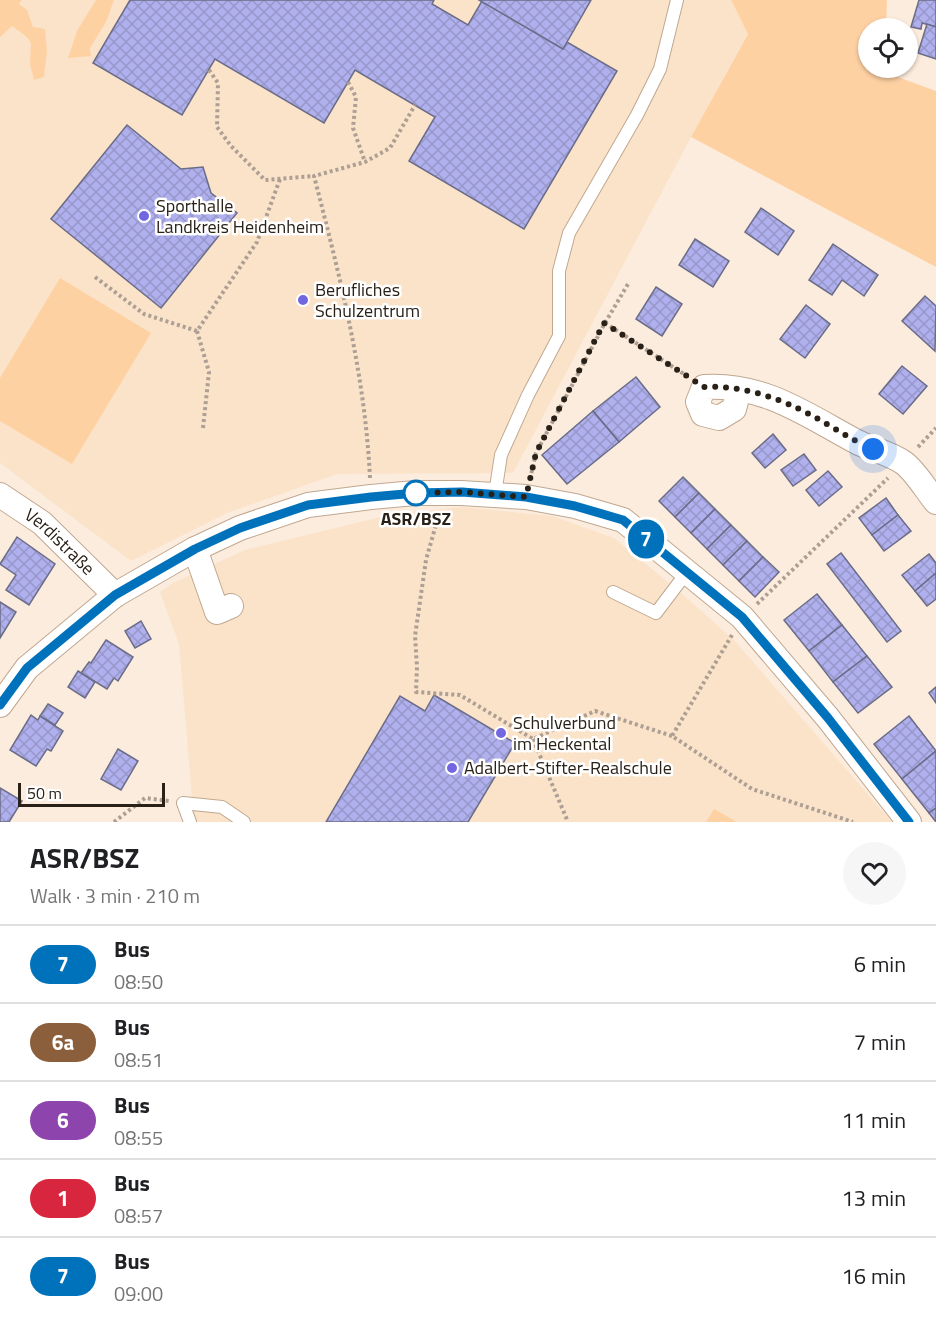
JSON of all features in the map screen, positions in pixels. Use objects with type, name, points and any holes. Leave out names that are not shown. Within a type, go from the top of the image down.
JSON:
[{"type":"street","points":[[739,390],[734,409],[719,418],[703,414],[698,402],[704,387],[718,386],[739,390],[770,397],[799,408],[858,442],[904,462],[936,502]]},
{"type":"street","points":[[0,705],[27,668],[115,595],[195,549],[240,528],[308,505],[371,497],[444,493],[526,497],[575,506],[623,520],[742,617],[828,718],[909,822]]},
{"type":"street","name":"Verdistraße","points":[[0,495],[42,523],[115,595]]},
{"type":"street","points":[[195,549],[217,612],[231,606]]},
{"type":"lane","points":[[495,494],[501,455],[528,395],[559,336],[559,271],[569,233],[637,116],[660,69],[677,0]]},
{"type":"lane","points":[[613,592],[656,613],[687,572]]},
{"type":"lane","points":[[190,822],[183,803],[222,807],[244,822]]},
{"type":"path","points":[[209,70],[218,83],[216,127],[231,146],[265,180],[314,176],[365,162],[390,148],[415,105]]},
{"type":"path","points":[[348,82],[356,96],[353,128],[365,162]]},
{"type":"path","points":[[314,176],[349,316],[363,397],[371,497]]},
{"type":"path","points":[[197,331],[257,242],[280,179]]},
{"type":"path","points":[[95,277],[144,314],[197,331]]},
{"type":"path","points":[[526,497],[536,453],[604,323],[628,284]]},
{"type":"path","points":[[604,323],[704,387]]},
{"type":"path","points":[[197,331],[209,372],[203,428]]},
{"type":"path","points":[[672,736],[742,617],[904,462],[936,428]]},
{"type":"path","points":[[444,493],[426,560],[415,636],[416,692],[460,695],[533,739],[568,822]]},
{"type":"path","points":[[533,739],[595,711],[672,736],[752,789],[853,822]]},
{"type":"path","points":[[114,822],[145,798],[183,803]]},
{"type":"shaded area","points":[[0,0],[22,0],[19,4],[27,10],[33,27],[45,29],[47,51],[44,77],[34,80],[30,64],[31,43],[27,37],[12,26],[0,37]]},
{"type":"shaded area","name":"Berufliches Schulzentrum","points":[[22,0],[731,0],[748,33],[513,473],[337,474],[227,513],[131,561],[0,463],[0,33],[12,11]]},
{"type":"shaded area","points":[[96,0],[114,0],[106,22],[90,48],[91,56],[68,58],[77,31]]},
{"type":"shaded area","points":[[731,0],[887,0],[886,18],[858,18],[858,78],[900,78],[936,91],[936,267],[691,137],[748,34]]},
{"type":"shaded area","points":[[60,278],[151,333],[72,464],[0,421],[0,378]]},
{"type":"shaded area","name":"Schulverbund im Heckental","points":[[462,507],[552,516],[614,538],[734,640],[892,822],[194,822],[179,644],[160,592],[173,583],[245,550],[393,514]]},
{"type":"shaded area","points":[[714,809],[737,822],[706,822]]},
{"type":"building","points":[[130,0],[434,0],[432,4],[468,25],[482,1],[563,49],[567,42],[617,71],[524,229],[409,161],[435,117],[355,70],[324,123],[215,59],[182,115],[93,63]]},
{"type":"building","points":[[479,0],[591,0],[563,49]]},
{"type":"building","points":[[919,0],[936,0],[936,27],[922,23],[921,29],[918,28],[918,18],[914,18]]},
{"type":"building","points":[[927,24],[936,27],[936,59],[918,53]]},
{"type":"building","name":"Sporthalle Landkreis Heidenheim","points":[[127,125],[181,169],[203,167],[211,193],[237,213],[161,308],[51,219]]},
{"type":"building","points":[[761,208],[794,231],[778,255],[745,232]]},
{"type":"building","points":[[695,239],[729,261],[713,287],[679,265]]},
{"type":"building","points":[[833,244],[878,275],[864,296],[842,280],[832,295],[809,280]]},
{"type":"building","points":[[656,287],[682,304],[662,336],[636,319]]},
{"type":"building","points":[[925,296],[936,306],[935,351],[902,321]]},
{"type":"building","points":[[806,305],[830,324],[805,358],[780,339]]},
{"type":"building","points":[[902,366],[927,386],[903,414],[879,394]]},
{"type":"building","points":[[636,377],[660,407],[619,442],[593,411]]},
{"type":"building","points":[[593,411],[619,442],[567,484],[542,455]]},
{"type":"building","points":[[773,434],[786,450],[765,468],[752,453]]},
{"type":"building","points":[[804,454],[816,470],[793,486],[781,470]]},
{"type":"building","points":[[828,471],[842,487],[819,506],[806,490]]},
{"type":"building","points":[[683,477],[699,493],[675,517],[659,501]]},
{"type":"building","points":[[699,493],[715,509],[691,533],[675,517]]},
{"type":"building","points":[[886,498],[898,515],[872,535],[859,518]]},
{"type":"building","points":[[715,509],[731,525],[707,549],[691,533]]},
{"type":"building","points":[[898,515],[911,531],[884,551],[872,535]]},
{"type":"building","points":[[731,525],[747,541],[723,565],[707,549]]},
{"type":"building","points":[[17,537],[55,564],[29,605],[6,590],[16,575],[0,564]]},
{"type":"building","points":[[747,541],[763,557],[739,581],[723,565]]},
{"type":"building","points":[[841,553],[901,631],[887,642],[827,564]]},
{"type":"building","points":[[929,554],[936,563],[936,573],[915,591],[902,575]]},
{"type":"building","points":[[763,557],[779,572],[755,597],[739,581]]},
{"type":"building","points":[[936,573],[936,599],[927,606],[915,591]]},
{"type":"building","points":[[817,594],[842,625],[809,651],[784,620]]},
{"type":"building","points":[[0,602],[16,612],[0,638]]},
{"type":"building","points":[[141,621],[151,639],[135,648],[125,631]]},
{"type":"building","points":[[842,625],[867,656],[833,682],[809,651]]},
{"type":"building","points":[[106,640],[133,657],[118,681],[114,678],[107,689],[81,673],[89,662],[91,663]]},
{"type":"building","points":[[867,656],[892,687],[858,713],[833,682]]},
{"type":"building","points":[[78,671],[95,682],[85,698],[68,687]]},
{"type":"building","points":[[936,687],[936,703],[929,693]]},
{"type":"building","points":[[434,695],[515,743],[468,822],[326,822],[400,696],[425,711]]},
{"type":"building","points":[[48,704],[63,713],[55,725],[40,716]]},
{"type":"building","points":[[31,715],[38,720],[40,716],[63,731],[51,751],[47,749],[36,766],[10,750]]},
{"type":"building","points":[[909,716],[936,751],[902,779],[874,744]]},
{"type":"building","points":[[118,749],[138,761],[121,790],[101,779]]},
{"type":"building","points":[[936,751],[936,808],[929,813],[902,779]]},
{"type":"building","points":[[0,788],[22,801],[9,822],[0,822]]},
{"type":"building","points":[[936,808],[936,822],[929,813]]},
{"type":"bus line","name":"7","points":[[0,705],[27,668],[115,595],[195,549],[240,528],[308,505],[371,497],[462,492],[526,497],[575,506],[623,520],[742,617],[828,718],[909,822]]},
{"type":"place","name":"Sporthalle Landkreis Heidenheim","points":[[144,216]]},
{"type":"place","name":"Berufliches Schulzentrum","points":[[303,300]]},
{"type":"place","name":"ASR/BSZ","points":[[416,493]]},
{"type":"place","name":"Schulverbund im Heckental","points":[[501,733]]},
{"type":"place","name":"Adalbert-Stifter-Realschule","points":[[452,768]]},
{"type":"route","points":[[416,493],[462,492],[526,497],[536,453],[604,323],[704,387],[718,386],[770,397],[799,408],[873,449]]}]
